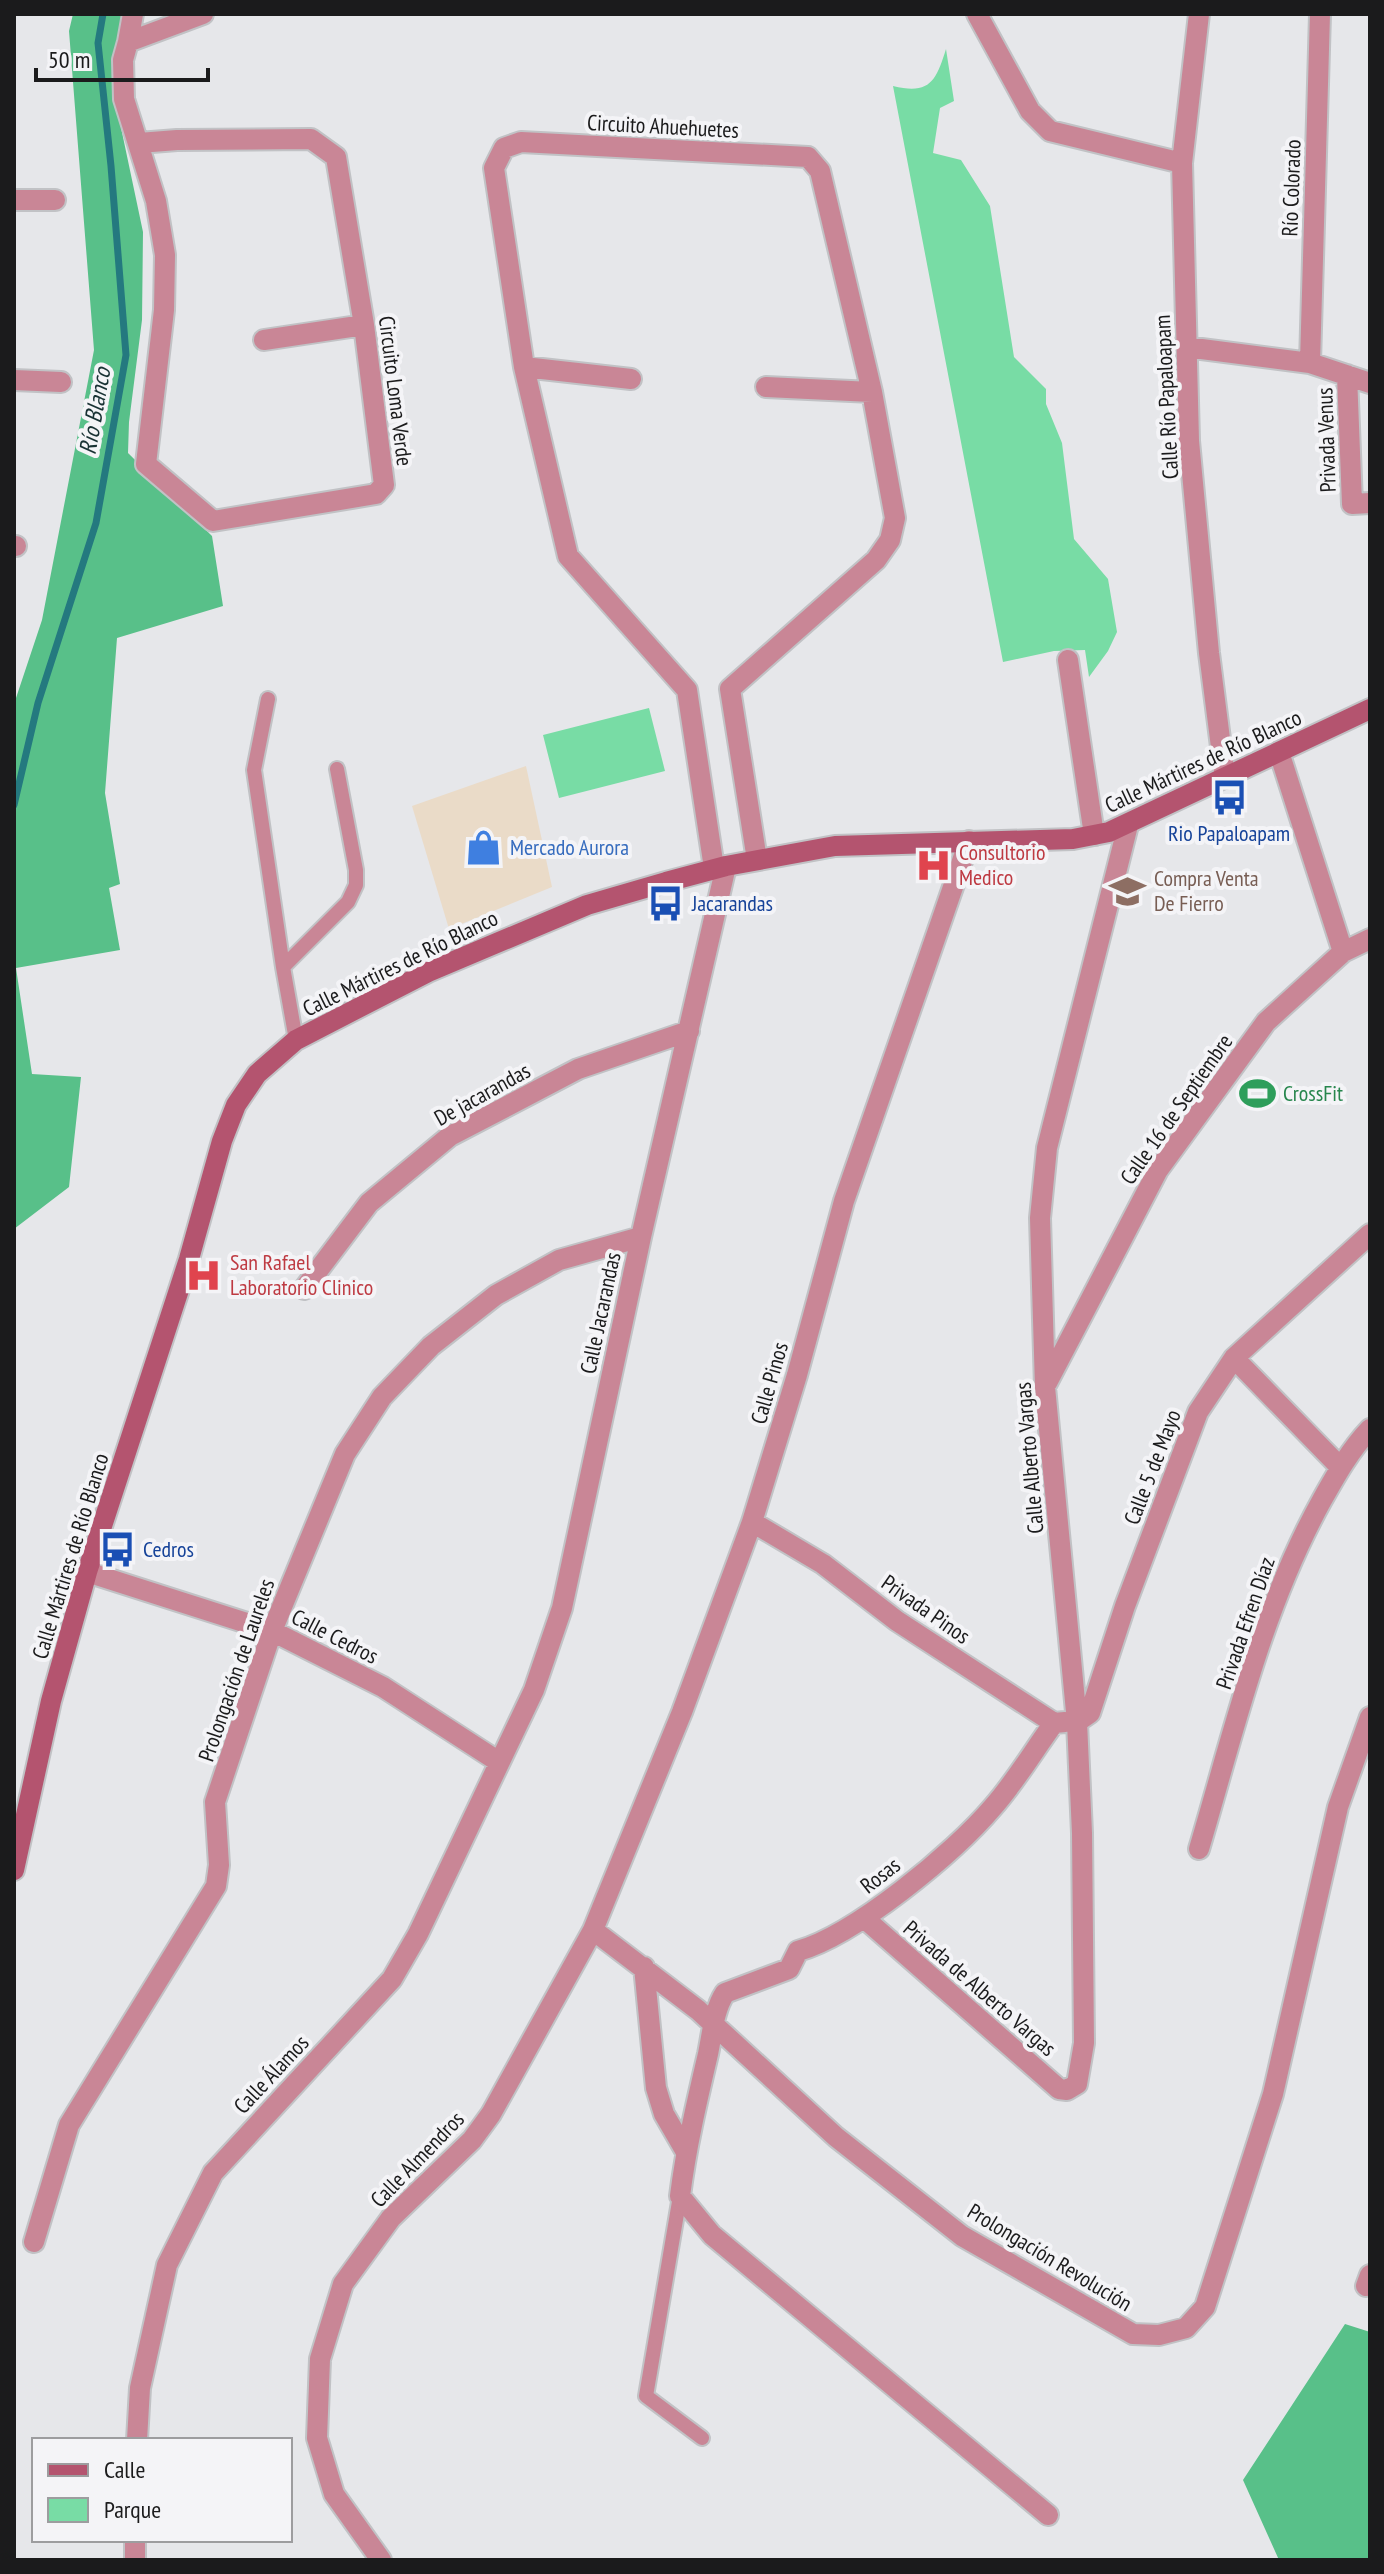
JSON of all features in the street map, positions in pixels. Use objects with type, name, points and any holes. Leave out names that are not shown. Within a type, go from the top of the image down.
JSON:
[{"type":"main road","name":"Calle Mártires de Río Blanco","points":[[14,1870],[51,1701],[87,1572],[189,1259],[222,1141],[236,1105],[257,1074],[296,1040],[428,972],[587,905],[720,867],[815,849],[861,844],[1073,839],[1094,835],[1128,825],[1370,709]]},
{"type":"street","points":[[133,14],[123,60],[124,99],[139,143]]},
{"type":"street","points":[[128,42],[203,14]]},
{"type":"street","points":[[977,14],[1030,111],[1050,131],[1182,163]]},
{"type":"street","name":"Calle Río Papaloapam","points":[[1199,14],[1182,163],[1189,441],[1209,653],[1225,778]]},
{"type":"street","name":"Río Colorado","points":[[1310,363],[1320,14]]},
{"type":"street","name":"Circuito Loma Verde","points":[[311,139],[336,157],[364,325],[384,485],[376,494],[213,521],[146,464],[164,310],[165,255],[156,201],[139,143],[311,139]]},
{"type":"street","name":"Circuito Ahuehuetes","points":[[720,867],[687,690],[568,556],[524,367],[494,168],[504,148],[521,142],[808,157],[820,171],[872,392],[895,518],[890,540],[876,560],[730,689],[757,860]]},
{"type":"street","points":[[14,200],[55,200]]},
{"type":"street","points":[[264,340],[364,325]]},
{"type":"street","points":[[1186,347],[1310,363],[1370,383]]},
{"type":"street","points":[[524,367],[631,379]]},
{"type":"street","name":"Privada Venus","points":[[1347,375],[1361,504]]},
{"type":"street","points":[[14,380],[61,382]]},
{"type":"street","points":[[766,387],[872,392]]},
{"type":"street","points":[[1068,660],[1094,835]]},
{"type":"street","points":[[1279,752],[1343,952]]},
{"type":"street","name":"Calle Alberto Vargas","points":[[1067,2090],[1077,2084],[1084,2043],[1082,1833],[1077,1722],[1045,1387],[1040,1218],[1047,1148],[1128,825]]},
{"type":"street","name":"Calle Pinos","points":[[593,1930],[682,1712],[752,1522],[797,1375],[844,1201],[969,841]]},
{"type":"street","name":"Calle Jacarandas","points":[[499,1762],[534,1690],[562,1608],[641,1237],[689,1031],[720,867]]},
{"type":"street","name":"Calle 16 de Septiembre","points":[[1045,1387],[1158,1170],[1266,1022],[1343,952],[1370,939]]},
{"type":"street","name":"De jacarandas","points":[[304,1289],[369,1203],[450,1136],[578,1069],[689,1031]]},
{"type":"street","name":"Calle 5 de Mayo","points":[[1077,1722],[1090,1713],[1130,1592],[1198,1412],[1234,1358],[1370,1234]]},
{"type":"street","name":"Prolongación de Laureles","points":[[34,2242],[69,2125],[216,1886],[219,1865],[215,1802],[272,1631],[345,1454],[382,1397],[431,1346],[496,1295],[559,1260],[641,1237]]},
{"type":"street","points":[[1234,1358],[1340,1467]]},
{"type":"street","name":"Privada Efren Díaz","points":[[1199,1849],[1274,1600],[1306,1528],[1340,1467],[1370,1429]]},
{"type":"street","name":"Privada Pinos","points":[[752,1522],[823,1564],[897,1621],[1054,1723]]},
{"type":"street","name":"Calle Cedros","points":[[87,1572],[272,1631],[383,1687],[499,1762]]},
{"type":"street","name":"Prolongación Revolución","points":[[593,1930],[715,2024],[836,2137],[962,2236],[1133,2334],[1159,2335],[1186,2328],[1205,2307],[1273,2094],[1338,1807],[1370,1717]]},
{"type":"street","points":[[1054,1723],[1077,1722]]},
{"type":"street","name":"Rosas","points":[[715,2024],[725,1993],[789,1969],[798,1951],[864,1918],[954,1848],[995,1806],[1054,1723]]},
{"type":"street","name":"Calle Álamos","points":[[137,2438],[140,2388],[167,2265],[213,2173],[392,1979],[418,1934],[499,1762]]},
{"type":"street","name":"Privada de Alberto Vargas","points":[[864,1918],[1059,2089],[1067,2090]]},
{"type":"street","name":"Calle Almendros","points":[[381,2560],[334,2494],[317,2438],[320,2359],[343,2284],[391,2218],[472,2140],[491,2114],[593,1930]]},
{"type":"street","points":[[644,1967],[656,2088],[664,2114],[686,2152]]},
{"type":"street","points":[[715,2024],[686,2152],[680,2196],[712,2235],[1048,2515]]},
{"type":"lane","points":[[268,699],[256,746],[254,770],[296,1040]]},
{"type":"lane","points":[[283,967],[318,934],[354,892],[356,870],[337,769]]},
{"type":"lane","points":[[680,2196],[646,2396],[702,2438]]},
{"type":"shaded area","name":"Mercado Aurora","points":[[526,766],[552,887],[449,929],[412,806]]},
{"type":"green space","points":[[73,14],[122,14],[112,85],[143,232],[142,320],[128,453],[212,536],[223,606],[117,638],[105,793],[120,884],[109,888],[120,950],[16,968],[32,1074],[81,1077],[69,1187],[14,1229],[14,704],[42,620],[94,350],[69,31]]},
{"type":"green space","points":[[946,49],[954,101],[940,108],[933,153],[961,160],[990,206],[1014,357],[1046,389],[1046,404],[1062,443],[1074,539],[1108,579],[1117,632],[1089,677],[1085,650],[1054,651],[1003,662],[893,86],[915,89],[930,83],[939,70]]},
{"type":"green space","points":[[649,708],[665,771],[559,798],[543,735]]},
{"type":"green space","points":[[1345,2324],[1370,2332],[1370,2560],[1279,2560],[1243,2480]]},
{"type":"waterway","name":"Río Blanco","points":[[14,805],[38,703],[96,523],[126,355],[98,43],[103,14]]},
{"type":"place","name":"Rio Papaloapam","points":[[1229,797]]},
{"type":"place","name":"Mercado Aurora","points":[[484,847]]},
{"type":"place","name":"Consultorio Medico","points":[[933,865]]},
{"type":"place","name":"Compra Venta De Fierro","points":[[1128,891]]},
{"type":"place","name":"Jacarandas","points":[[666,903]]},
{"type":"place","name":"CrossFit","points":[[1257,1093]]},
{"type":"place","name":"San Rafael Laboratorio Clinico","points":[[204,1275]]},
{"type":"place","name":"Cedros","points":[[117,1549]]}]
